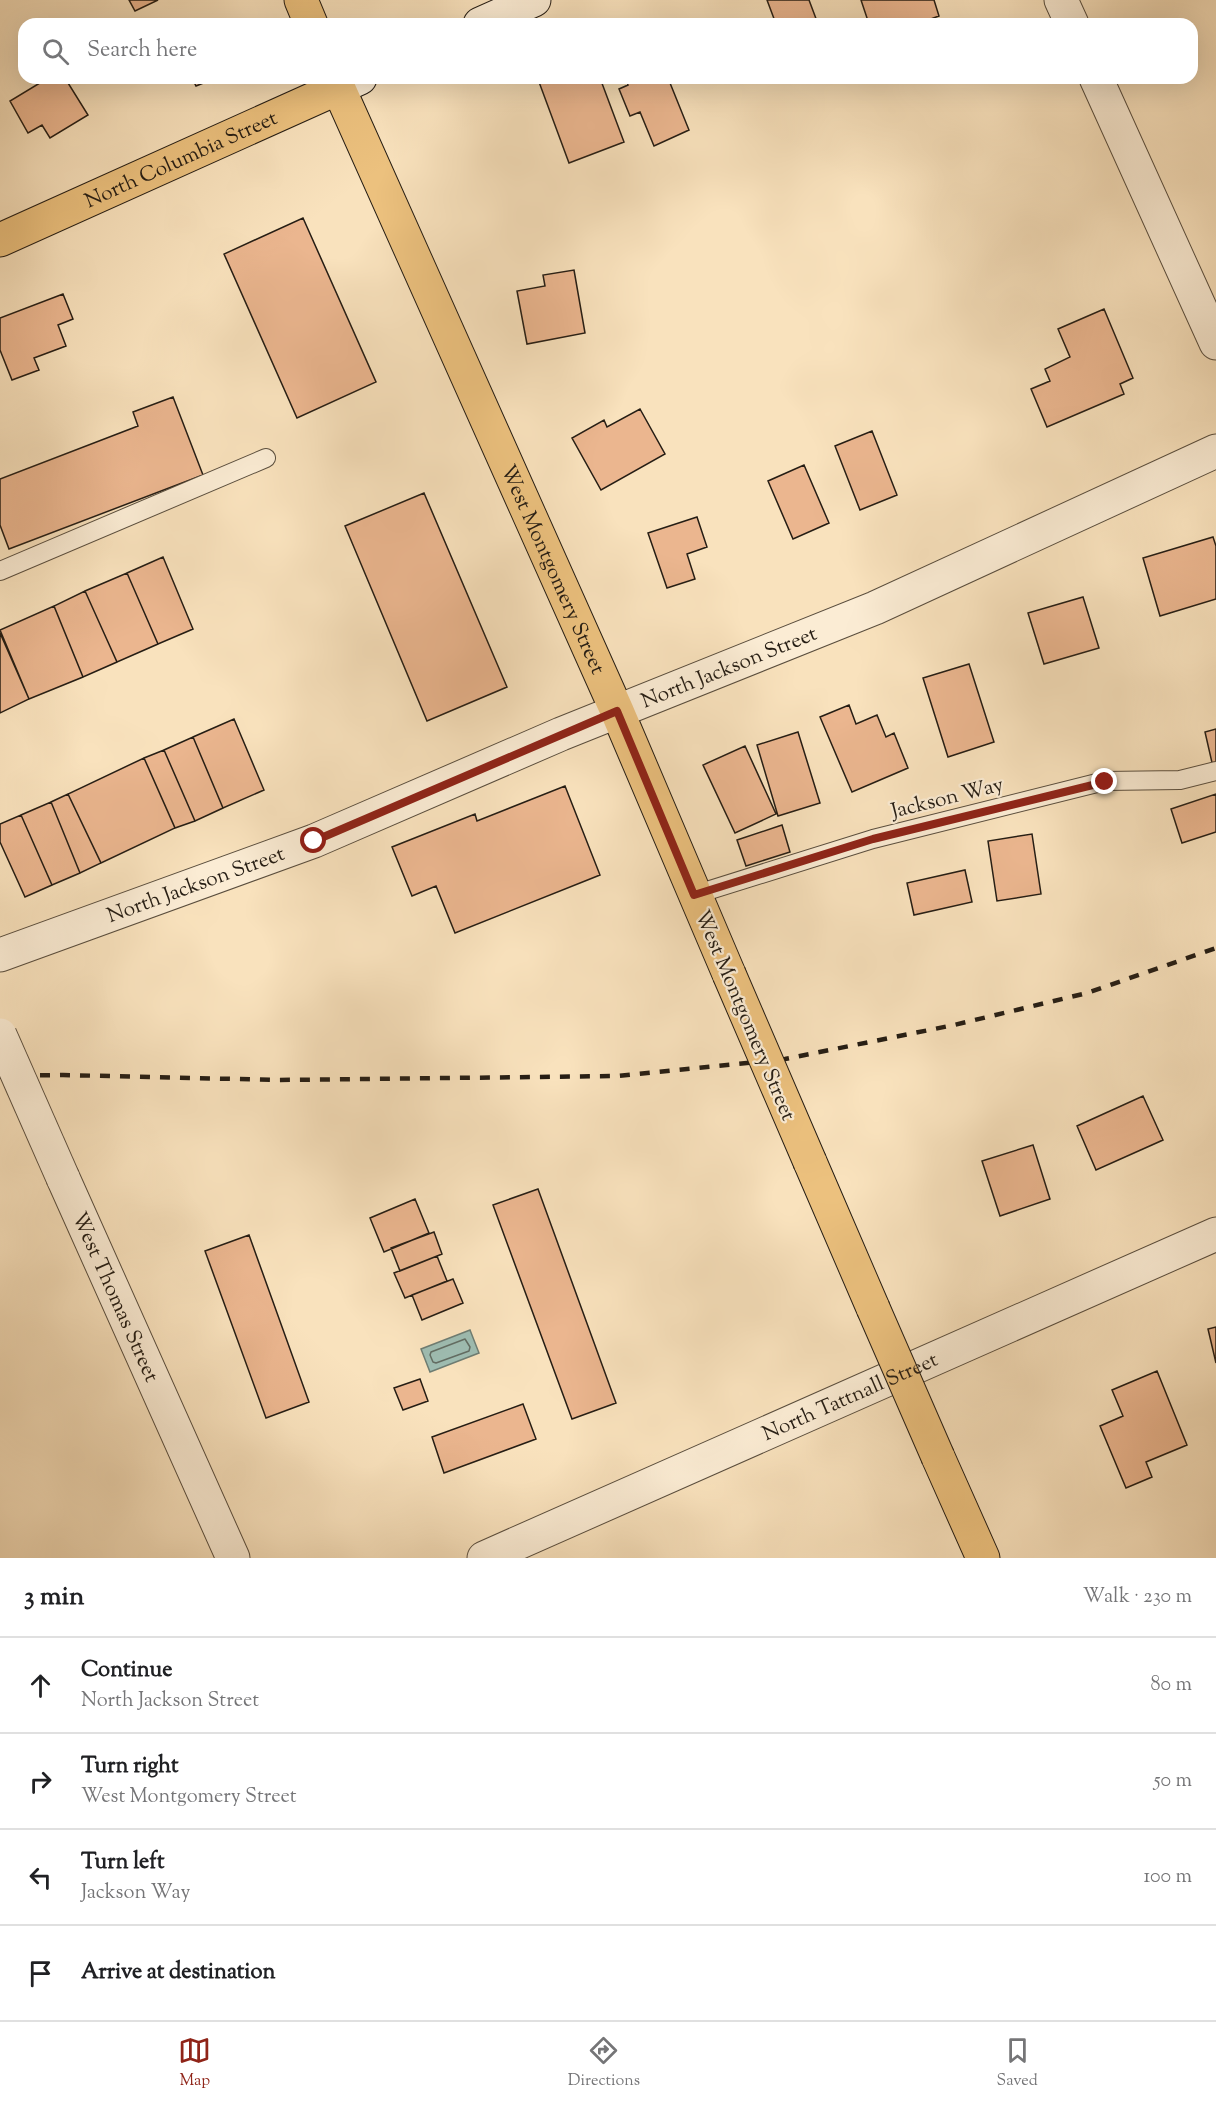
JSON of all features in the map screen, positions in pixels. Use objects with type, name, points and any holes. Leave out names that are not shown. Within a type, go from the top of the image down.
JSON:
[{"type":"main road","points":[[301,0],[308,18]]},
{"type":"main road","name":"North Columbia Street","points":[[0,240],[338,84]]},
{"type":"main road","name":"West Montgomery Street","points":[[345,84],[617,711],[694,895],[983,1558]]},
{"type":"street","points":[[494,18],[534,0]]},
{"type":"street","points":[[1061,0],[1069,18]]},
{"type":"street","points":[[1099,84],[1216,342]]},
{"type":"street","name":"North Jackson Street","points":[[0,955],[314,841],[617,711],[874,608],[1216,451]]},
{"type":"street","name":"West Thomas Street","points":[[0,1035],[233,1558]]},
{"type":"street","name":"North Tattnall Street","points":[[484,1558],[1216,1234]]},
{"type":"lane","points":[[0,570],[266,458]]},
{"type":"lane","name":"Jackson Way","points":[[694,895],[873,839],[1105,782],[1180,780],[1216,771]]},
{"type":"water","points":[[470,1330],[479,1353],[430,1372],[421,1349]]},
{"type":"building","points":[[129,0],[158,0],[135,11]]},
{"type":"building","points":[[767,0],[809,0],[816,18],[774,18]]},
{"type":"building","points":[[861,0],[934,0],[939,16],[934,18],[867,18]]},
{"type":"building","points":[[38,84],[69,84],[88,115],[50,138],[42,125],[28,133],[10,101]]},
{"type":"building","points":[[540,84],[602,84],[624,142],[569,163]]},
{"type":"building","points":[[670,84],[689,130],[654,146],[640,112],[630,116],[619,89],[628,85]]},
{"type":"building","points":[[303,218],[376,382],[297,418],[224,254]]},
{"type":"building","points":[[574,270],[585,333],[527,344],[517,291],[545,286],[543,275]]},
{"type":"building","points":[[63,294],[73,319],[58,325],[66,346],[34,358],[39,370],[12,380],[0,350],[0,318]]},
{"type":"building","points":[[1104,309],[1133,378],[1120,384],[1124,394],[1047,427],[1031,389],[1050,381],[1045,369],[1070,357],[1058,329]]},
{"type":"building","points":[[173,397],[203,475],[9,549],[0,525],[0,479],[138,426],[133,412]]},
{"type":"building","points":[[640,409],[665,454],[601,490],[572,438],[604,420],[607,427]]},
{"type":"building","points":[[872,431],[897,495],[860,510],[835,446]]},
{"type":"building","points":[[804,465],[829,523],[793,539],[768,481]]},
{"type":"building","points":[[424,493],[507,687],[427,721],[345,526]]},
{"type":"building","points":[[697,517],[707,547],[687,554],[695,579],[667,588],[648,533]]},
{"type":"building","points":[[1213,537],[1216,546],[1216,599],[1160,616],[1143,558]]},
{"type":"building","points":[[163,557],[193,629],[158,644],[127,573]]},
{"type":"building","points":[[127,573],[158,644],[117,662],[85,591]]},
{"type":"building","points":[[85,591],[117,662],[83,677],[54,606]]},
{"type":"building","points":[[1083,597],[1099,648],[1044,664],[1028,613]]},
{"type":"building","points":[[54,606],[83,677],[29,699],[0,630]]},
{"type":"building","points":[[0,633],[29,699],[0,713]]},
{"type":"building","points":[[969,664],[994,742],[948,757],[923,678]]},
{"type":"building","points":[[849,705],[856,724],[877,715],[886,737],[894,733],[908,768],[852,792],[820,717]]},
{"type":"building","points":[[234,719],[264,790],[223,808],[193,737]]},
{"type":"building","points":[[1216,729],[1216,766],[1213,767],[1205,732]]},
{"type":"building","points":[[798,732],[820,803],[778,816],[757,745]]},
{"type":"building","points":[[193,737],[223,808],[195,821],[164,750]]},
{"type":"building","points":[[745,746],[776,814],[735,833],[703,765]]},
{"type":"building","points":[[164,750],[195,821],[175,828],[144,758]]},
{"type":"building","points":[[144,758],[175,828],[101,863],[68,794]]},
{"type":"building","points":[[565,786],[600,875],[455,933],[436,886],[412,896],[392,847],[475,814],[477,821]]},
{"type":"building","points":[[68,794],[101,863],[80,873],[51,802]]},
{"type":"building","points":[[1216,794],[1216,832],[1182,843],[1171,809]]},
{"type":"building","points":[[51,802],[80,873],[52,885],[21,815]]},
{"type":"building","points":[[21,815],[52,885],[25,897],[0,842],[0,824]]},
{"type":"building","points":[[782,825],[790,852],[746,866],[737,840]]},
{"type":"building","points":[[1032,834],[1041,894],[997,901],[988,841]]},
{"type":"building","points":[[965,870],[972,902],[914,915],[907,883]]},
{"type":"building","points":[[1143,1096],[1163,1140],[1096,1170],[1077,1126]]},
{"type":"building","points":[[1033,1145],[1050,1199],[1000,1216],[982,1161]]},
{"type":"building","points":[[538,1189],[616,1403],[572,1419],[493,1205]]},
{"type":"building","points":[[415,1199],[429,1233],[384,1252],[370,1218]]},
{"type":"building","points":[[434,1232],[442,1254],[400,1271],[391,1248]]},
{"type":"building","points":[[249,1235],[309,1402],[266,1418],[205,1251]]},
{"type":"building","points":[[437,1256],[447,1281],[405,1298],[394,1273]]},
{"type":"building","points":[[453,1279],[463,1303],[422,1320],[412,1295]]},
{"type":"building","points":[[1216,1327],[1216,1363],[1208,1329]]},
{"type":"building","points":[[1157,1371],[1187,1445],[1146,1462],[1152,1477],[1126,1488],[1100,1426],[1123,1416],[1112,1390]]},
{"type":"building","points":[[420,1379],[428,1401],[403,1410],[394,1388]]},
{"type":"building","points":[[523,1404],[536,1439],[444,1473],[432,1437]]},
{"type":"railway","points":[[0,1076],[63,1075],[279,1080],[618,1076],[785,1059],[954,1025],[1087,993],[1216,948]]},
{"type":"route","points":[[314,841],[617,711],[694,895],[873,839],[1105,782]]}]
